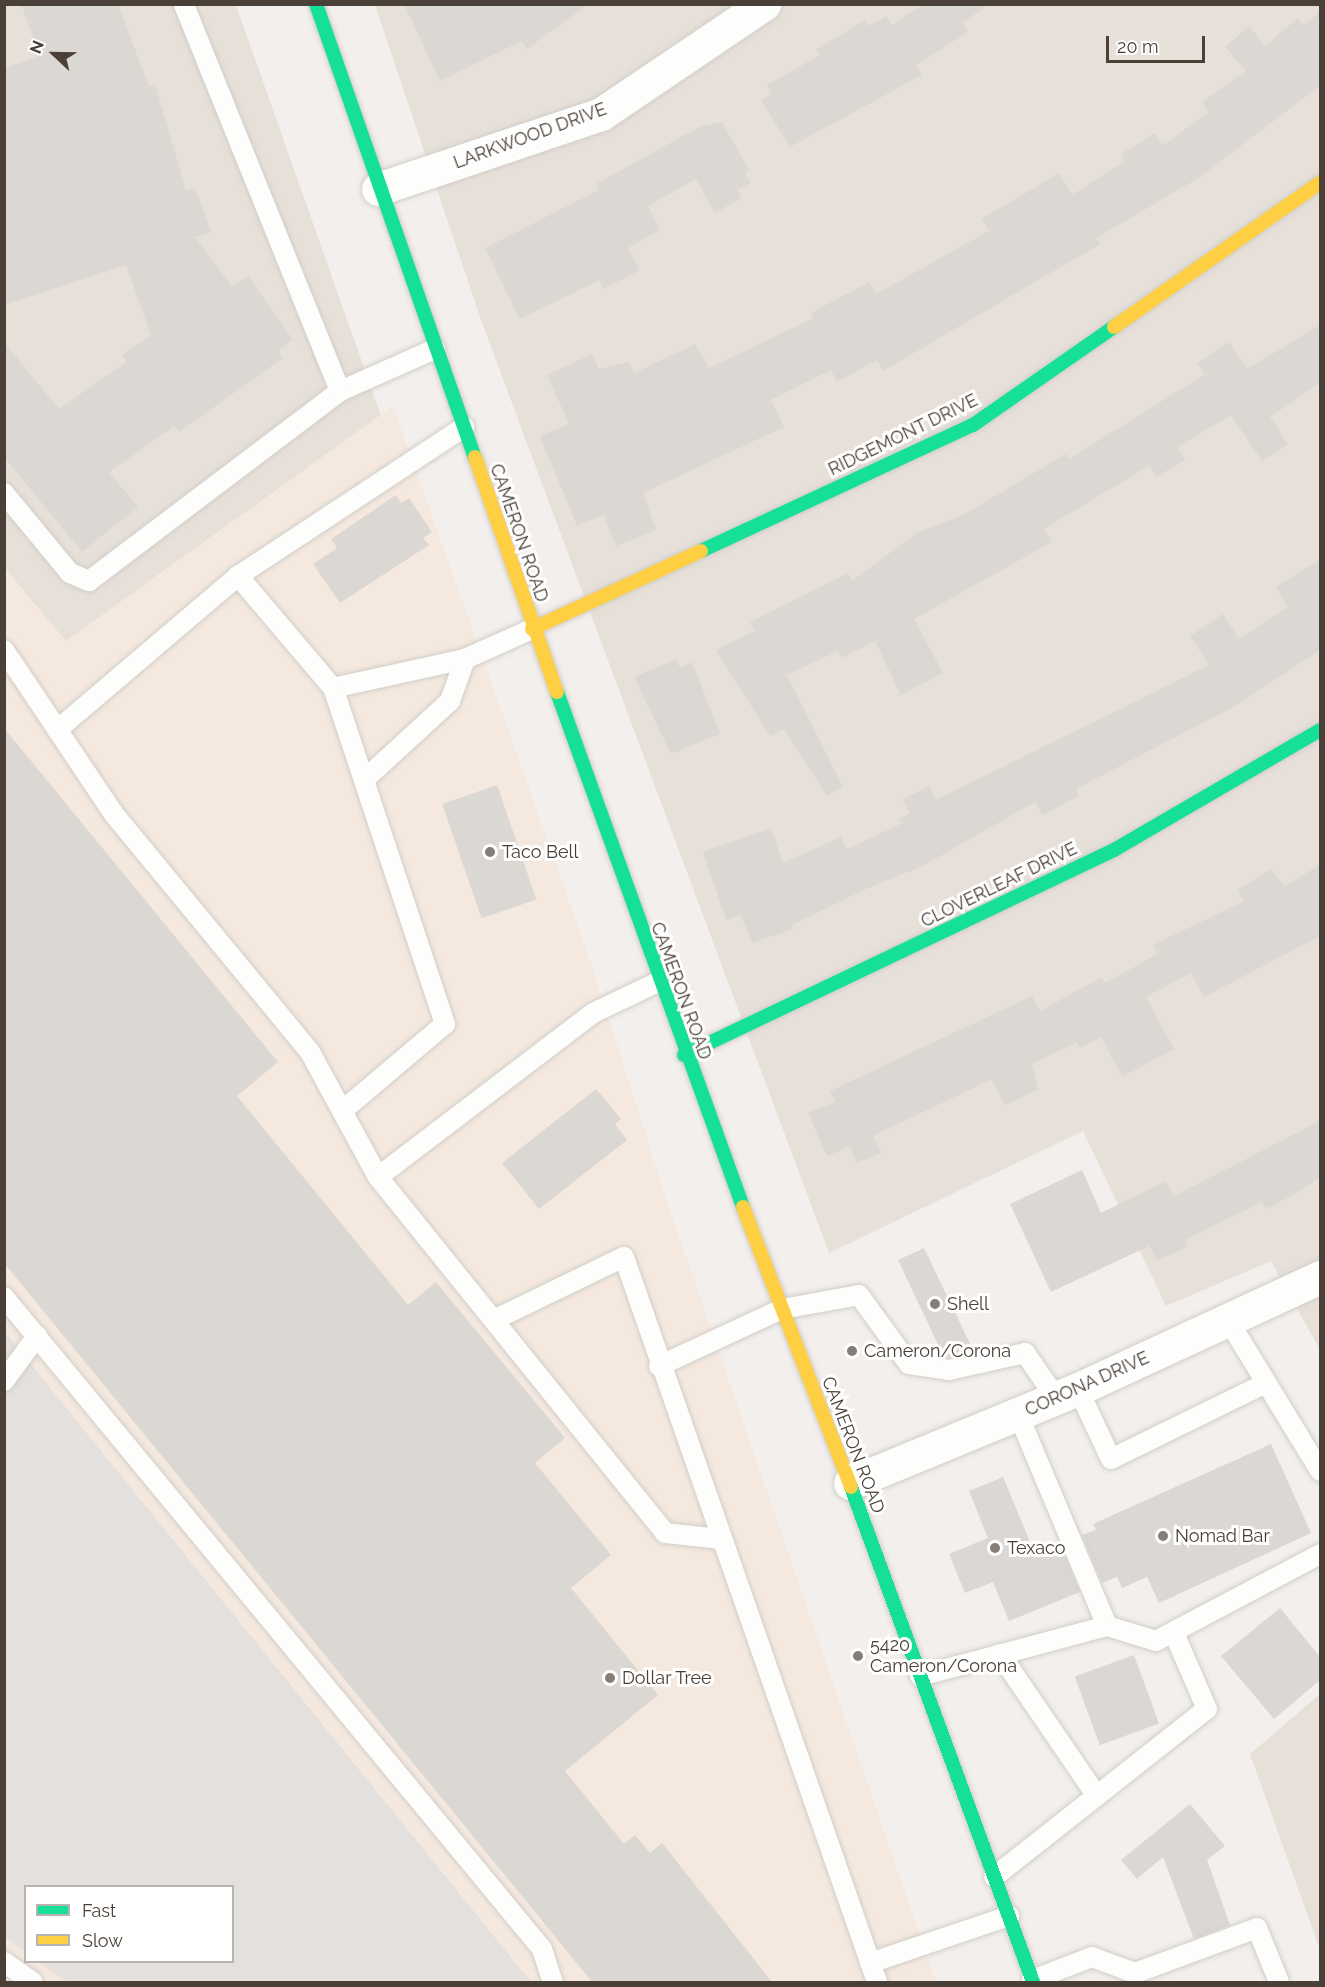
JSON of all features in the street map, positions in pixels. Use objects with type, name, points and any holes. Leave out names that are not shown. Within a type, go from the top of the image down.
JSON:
[{"type":"main road","name":"CAMERON ROAD","points":[[316,4],[378,189],[464,427],[532,629],[684,1055],[850,1483],[1032,1981]]},
{"type":"main road","name":"RIDGEMONT DRIVE","points":[[532,629],[973,425],[1320,183]]},
{"type":"main road","name":"CLOVERLEAF DRIVE","points":[[684,1055],[1114,850],[1320,730]]},
{"type":"street","name":"LARKWOOD DRIVE","points":[[378,189],[601,114],[764,4]]},
{"type":"street","name":"CORONA DRIVE","points":[[850,1483],[1067,1394],[1320,1277]]},
{"type":"lane","points":[[184,4],[340,391]]},
{"type":"lane","points":[[4,493],[70,573],[89,581],[340,391],[435,349]]},
{"type":"lane","points":[[57,730],[238,576],[464,427]]},
{"type":"lane","points":[[238,576],[333,688],[445,1024],[342,1112]]},
{"type":"lane","points":[[333,688],[465,658],[532,629]]},
{"type":"lane","points":[[4,650],[113,813],[310,1052],[378,1177],[665,1533],[720,1539]]},
{"type":"lane","points":[[364,780],[450,701],[465,658]]},
{"type":"lane","points":[[378,1177],[593,1013],[658,982]]},
{"type":"lane","points":[[494,1320],[624,1257],[659,1366],[877,1983]]},
{"type":"lane","points":[[659,1366],[782,1309],[859,1295],[909,1364],[949,1370],[1025,1353],[1067,1394],[1111,1459],[1266,1383]]},
{"type":"lane","points":[[4,1297],[542,1950],[553,1983]]},
{"type":"lane","points":[[1228,1320],[1320,1471]]},
{"type":"lane","points":[[4,1381],[37,1336]]},
{"type":"lane","points":[[1018,1414],[1107,1626]]},
{"type":"lane","points":[[920,1676],[1107,1626],[1156,1641],[1320,1554]]},
{"type":"lane","points":[[994,1877],[1207,1709],[1174,1632]]},
{"type":"lane","points":[[1000,1654],[1097,1796]]},
{"type":"lane","points":[[870,1963],[1009,1916]]},
{"type":"lane","points":[[1032,1981],[1092,1957],[1135,1972],[1257,1928],[1279,1983]]},
{"type":"lane","points":[[4,1962],[33,1983]]},
{"type":"shaded area","points":[[4,5],[236,5],[381,416],[65,642],[5,568]]},
{"type":"shaded area","points":[[375,5],[1320,5],[1320,1350],[1271,1261],[1166,1306],[1083,1131],[829,1253],[481,320]]},
{"type":"shaded area","points":[[393,406],[589,957],[667,1201],[936,1982],[5,1982],[4,568],[66,641]]},
{"type":"shaded area","points":[[4,1331],[531,1982],[67,1982],[39,1963],[234,1963],[234,1885],[24,1885],[24,1951],[5,1937]]},
{"type":"shaded area","points":[[1320,1694],[1320,1950],[1250,1754]]},
{"type":"building","points":[[21,4],[118,4],[149,87],[155,84],[186,191],[195,188],[211,232],[195,237],[232,287],[248,276],[293,340],[278,351],[283,358],[179,432],[174,426],[109,472],[138,507],[82,552],[4,457],[4,342],[59,409],[126,362],[122,355],[151,335],[126,265],[4,305],[4,68],[40,56]]},
{"type":"building","points":[[404,4],[588,4],[527,49],[522,41],[440,81]]},
{"type":"building","points":[[923,4],[990,4],[962,23],[968,32],[916,65],[922,75],[790,147],[761,100],[772,94],[767,85],[820,55],[816,50],[865,20],[869,26],[886,16],[892,25]]},
{"type":"building","points":[[1320,12],[1320,86],[1197,179],[1096,238],[1100,244],[883,371],[877,360],[837,382],[831,370],[771,400],[784,427],[643,493],[656,530],[616,546],[604,515],[577,526],[540,436],[569,424],[547,375],[592,354],[599,369],[629,362],[634,373],[695,344],[709,368],[814,318],[811,313],[869,282],[876,294],[989,231],[982,219],[1059,173],[1072,195],[1125,161],[1121,154],[1155,133],[1162,146],[1209,112],[1202,102],[1246,71],[1225,47],[1249,26],[1265,46],[1298,18],[1304,25]]},
{"type":"building","points":[[722,122],[749,170],[745,173],[751,183],[737,190],[742,198],[715,213],[696,179],[648,206],[660,230],[628,248],[640,270],[603,289],[599,280],[520,319],[485,248],[599,190],[596,184],[701,126]]},
{"type":"building","points":[[1320,325],[1320,383],[1270,417],[1288,444],[1262,461],[1231,415],[1177,447],[1185,460],[1156,477],[1150,466],[1044,529],[1052,542],[914,619],[943,673],[901,695],[875,641],[842,658],[838,651],[787,675],[843,787],[827,796],[784,729],[770,736],[716,650],[755,631],[750,622],[848,573],[852,581],[918,532],[963,515],[1066,454],[1069,459],[1205,374],[1197,363],[1229,342],[1247,369]]},
{"type":"building","points":[[396,495],[401,503],[409,498],[432,532],[423,538],[429,545],[340,603],[313,564],[337,548],[331,539]]},
{"type":"building","points":[[1320,560],[1320,650],[1235,706],[1076,789],[1079,796],[1042,815],[1035,802],[923,866],[868,888],[792,925],[793,929],[752,943],[741,915],[726,920],[703,852],[771,828],[783,863],[841,837],[847,849],[901,824],[899,819],[910,813],[903,799],[929,786],[936,800],[1209,665],[1190,636],[1223,614],[1239,639],[1288,607],[1276,587]]},
{"type":"building","points":[[676,659],[680,668],[692,662],[720,734],[671,754],[634,677]]},
{"type":"building","points":[[4,728],[278,1062],[237,1096],[408,1305],[436,1282],[565,1438],[535,1463],[611,1555],[571,1588],[658,1695],[565,1771],[624,1844],[635,1835],[650,1853],[662,1843],[773,1983],[593,1983],[4,1263]]},
{"type":"building","name":"Taco Bell","points":[[497,785],[536,899],[482,918],[442,804]]},
{"type":"building","points":[[1320,865],[1320,936],[1204,997],[1191,973],[1146,997],[1174,1049],[1122,1077],[1101,1037],[1080,1048],[1077,1042],[1032,1064],[1038,1089],[1005,1105],[992,1079],[873,1136],[881,1153],[857,1163],[850,1146],[827,1156],[808,1113],[835,1102],[830,1091],[1032,996],[1040,1011],[1102,977],[1105,983],[1158,954],[1153,945],[1244,901],[1237,890],[1271,869],[1285,886]]},
{"type":"building","points":[[596,1089],[621,1119],[615,1124],[627,1140],[539,1209],[502,1163]]},
{"type":"building","points":[[1320,1121],[1320,1177],[1293,1195],[1266,1209],[1262,1202],[1185,1240],[1188,1246],[1157,1261],[1149,1246],[1051,1292],[1010,1204],[1082,1170],[1101,1213],[1166,1181],[1174,1196]]},
{"type":"building","name":"Shell","points":[[924,1248],[972,1348],[954,1356],[944,1357],[898,1260]]},
{"type":"building","points":[[1271,1444],[1311,1533],[1159,1603],[1147,1577],[1122,1588],[1117,1577],[1102,1583],[1082,1535],[1096,1530],[1093,1524]]},
{"type":"building","name":"Texaco","points":[[1003,1477],[1035,1554],[1060,1544],[1080,1592],[1009,1621],[993,1582],[965,1593],[949,1554],[988,1538],[969,1491]]},
{"type":"building","points":[[1280,1608],[1320,1657],[1320,1680],[1274,1719],[1221,1656]]},
{"type":"building","points":[[1134,1655],[1159,1724],[1100,1745],[1075,1677]]},
{"type":"building","points":[[1190,1804],[1225,1846],[1207,1860],[1230,1925],[1194,1939],[1163,1857],[1137,1879],[1121,1860]]},
{"type":"traffic: fast","points":[[316,4],[475,457]]},
{"type":"traffic: fast","points":[[701,551],[973,425],[1114,327]]},
{"type":"traffic: fast","points":[[557,692],[743,1207]]},
{"type":"traffic: fast","points":[[684,1055],[1114,850],[1320,730]]},
{"type":"traffic: fast","points":[[851,1487],[1033,1982]]},
{"type":"traffic: slow","points":[[1114,327],[1320,183]]},
{"type":"traffic: slow","points":[[475,457],[557,692]]},
{"type":"traffic: slow","points":[[532,629],[701,551]]},
{"type":"traffic: slow","points":[[743,1207],[851,1487]]},
{"type":"place","name":"Taco Bell","points":[[490,852]]},
{"type":"place","name":"Shell","points":[[935,1304]]},
{"type":"place","name":"Cameron/Corona","points":[[852,1351]]},
{"type":"place","name":"Nomad Bar","points":[[1163,1536]]},
{"type":"place","name":"Texaco","points":[[995,1548]]},
{"type":"place","name":"5420 Cameron/Corona","points":[[858,1656]]},
{"type":"place","name":"Dollar Tree","points":[[610,1678]]}]
